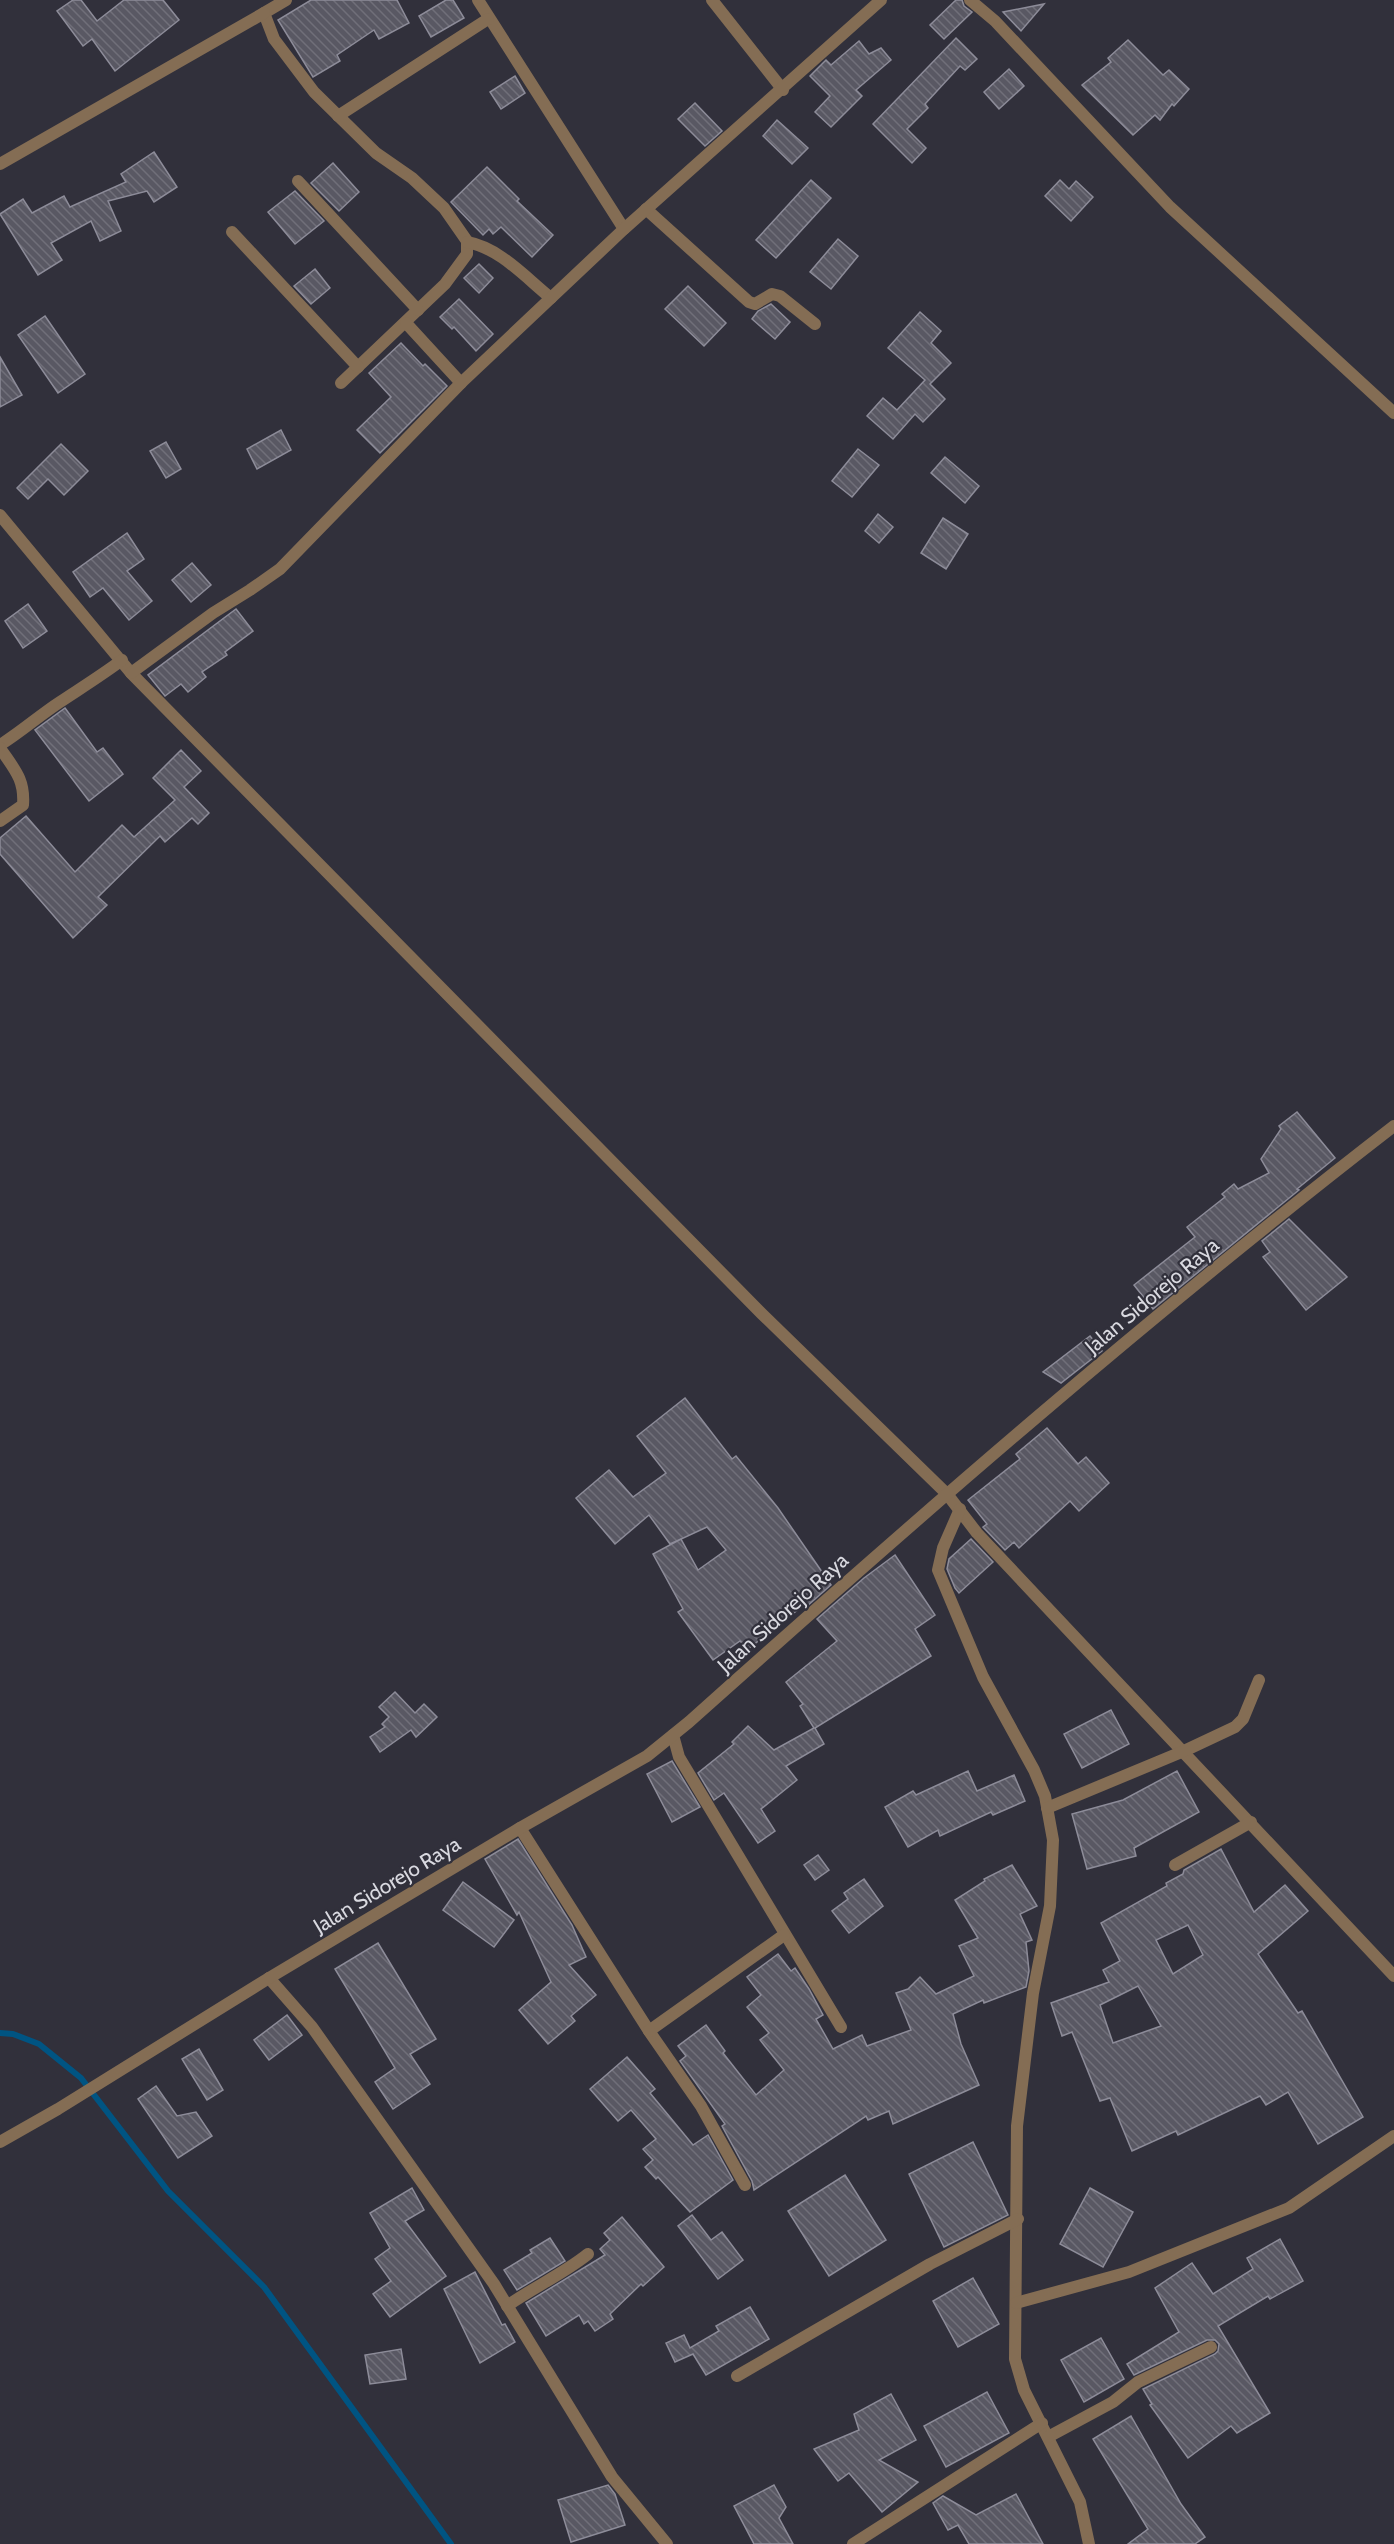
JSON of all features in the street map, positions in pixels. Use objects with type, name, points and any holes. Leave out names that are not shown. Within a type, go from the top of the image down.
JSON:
[{"type":"street","points":[[0,164],[286,0]]},
{"type":"street","points":[[478,0],[624,229]]},
{"type":"street","points":[[712,0],[783,90]]},
{"type":"street","points":[[131,674],[213,613],[280,569],[461,383],[624,229],[783,90],[881,0]]},
{"type":"street","points":[[970,0],[995,21],[1170,207],[1394,413]]},
{"type":"street","points":[[264,13],[274,39],[283,54],[314,92],[376,153],[412,178],[444,208],[467,243],[468,254],[461,265],[406,323],[342,383]]},
{"type":"street","points":[[338,116],[488,19]]},
{"type":"street","points":[[298,181],[418,310]]},
{"type":"street","points":[[646,209],[749,302],[755,304],[772,294],[780,296],[815,324]]},
{"type":"street","points":[[232,232],[358,367]]},
{"type":"street","points":[[467,243],[478,244],[493,252],[551,298]]},
{"type":"street","points":[[406,323],[461,383]]},
{"type":"street","points":[[0,515],[122,660],[131,674],[762,1314],[947,1494],[977,1533],[1251,1822],[1394,1977]]},
{"type":"street","points":[[0,821],[23,805],[24,793],[22,780],[0,747],[60,702],[78,692],[122,660]]},
{"type":"street","name":"Jalan Sidorejo Raya","points":[[0,2142],[520,1828],[647,1756],[947,1494],[1226,1259],[1394,1126]]},
{"type":"street","points":[[960,1509],[943,1548],[938,1570],[939,1576],[983,1677],[1034,1770],[1047,1808],[1053,1840],[1050,1906],[1033,1993],[1017,2126],[1018,2220],[1015,2359],[1024,2390],[1080,2502],[1089,2544]]},
{"type":"street","points":[[1047,1808],[1184,1751],[1235,1727],[1243,1719],[1258,1680]]},
{"type":"street","points":[[673,1735],[679,1757],[784,1935],[841,2026]]},
{"type":"street","points":[[1175,1864],[1251,1822]]},
{"type":"street","points":[[520,1828],[649,2031],[701,2106],[745,2185]]},
{"type":"street","points":[[649,2031],[784,1935]]},
{"type":"street","points":[[269,1978],[312,2027],[507,2306],[612,2477],[667,2544]]},
{"type":"street","points":[[1016,2303],[1129,2272],[1289,2208],[1394,2136]]},
{"type":"street","points":[[737,2376],[930,2264],[1018,2220]]},
{"type":"street","points":[[507,2306],[588,2254]]},
{"type":"street","points":[[1048,2437],[1113,2402],[1138,2382],[1211,2347]]},
{"type":"street","points":[[853,2544],[1042,2423]]},
{"type":"building","points":[[73,0],[81,0],[97,21],[124,0],[163,0],[179,20],[115,71],[92,39],[83,46],[57,11]]},
{"type":"building","points":[[311,0],[397,0],[409,23],[379,39],[374,30],[337,55],[340,61],[313,77],[278,20]]},
{"type":"building","points":[[446,0],[453,0],[464,18],[431,37],[419,16]]},
{"type":"building","points":[[956,0],[962,0],[964,6],[972,12],[944,39],[930,25]]},
{"type":"building","points":[[1044,4],[1021,31],[1003,12]]},
{"type":"building","points":[[956,38],[977,59],[965,70],[960,66],[925,104],[928,108],[907,129],[926,148],[912,163],[873,124]]},
{"type":"building","points":[[1128,40],[1163,75],[1169,70],[1189,89],[1174,106],[1172,104],[1160,120],[1155,115],[1133,135],[1082,85],[1111,62],[1108,58]]},
{"type":"building","points":[[859,41],[869,54],[881,48],[891,60],[856,90],[862,96],[831,127],[815,112],[830,96],[810,76],[826,60],[831,65]]},
{"type":"building","points":[[1009,69],[1024,86],[999,109],[984,92]]},
{"type":"building","points":[[515,76],[525,93],[501,109],[490,92]]},
{"type":"building","points":[[695,103],[722,131],[705,146],[678,119]]},
{"type":"building","points":[[777,120],[808,148],[792,164],[763,136]]},
{"type":"building","points":[[154,152],[177,187],[154,202],[147,191],[108,201],[121,231],[100,241],[91,221],[51,243],[62,260],[38,275],[0,214],[23,199],[32,213],[64,196],[70,207],[126,182],[121,174]]},
{"type":"building","points":[[333,163],[359,192],[339,211],[311,183]]},
{"type":"building","points":[[487,167],[519,199],[517,201],[553,235],[532,257],[501,227],[493,234],[489,229],[483,235],[451,202]]},
{"type":"building","points":[[811,180],[831,198],[776,258],[756,240]]},
{"type":"building","points":[[1060,180],[1069,189],[1076,181],[1093,197],[1071,221],[1045,196]]},
{"type":"building","points":[[295,191],[324,221],[295,244],[268,212]]},
{"type":"building","points":[[838,239],[858,256],[831,289],[810,272]]},
{"type":"building","points":[[479,264],[493,278],[479,293],[464,278]]},
{"type":"building","points":[[315,269],[330,288],[311,304],[294,286]]},
{"type":"building","points":[[688,286],[726,323],[704,346],[665,309]]},
{"type":"building","points":[[459,299],[493,334],[476,351],[454,327],[452,329],[440,317]]},
{"type":"building","points":[[771,304],[790,322],[775,339],[752,319],[758,311]]},
{"type":"building","points":[[920,312],[941,331],[931,343],[951,363],[930,384],[945,399],[923,422],[915,414],[893,439],[867,416],[883,398],[897,410],[925,380],[888,348]]},
{"type":"building","points":[[45,316],[85,374],[58,393],[18,335]]},
{"type":"building","points":[[401,343],[447,386],[380,453],[357,430],[391,397],[369,373]]},
{"type":"building","points":[[0,357],[22,395],[0,407]]},
{"type":"building","points":[[281,430],[291,450],[257,469],[247,449]]},
{"type":"building","points":[[166,442],[181,469],[166,478],[150,451]]},
{"type":"building","points":[[61,444],[88,471],[64,495],[48,479],[28,499],[17,488]]},
{"type":"building","points":[[858,449],[879,465],[852,497],[832,481]]},
{"type":"building","points":[[945,457],[979,486],[965,503],[931,473]]},
{"type":"building","points":[[878,514],[893,527],[879,543],[865,531]]},
{"type":"building","points":[[943,518],[968,534],[946,569],[921,553]]},
{"type":"building","points":[[127,533],[144,559],[127,571],[152,601],[129,620],[103,588],[90,597],[73,572]]},
{"type":"building","points":[[192,563],[211,585],[191,602],[172,580]]},
{"type":"building","points":[[28,604],[47,631],[23,648],[5,621]]},
{"type":"building","points":[[236,609],[253,631],[225,652],[227,655],[202,672],[206,677],[188,692],[181,684],[165,696],[148,675]]},
{"type":"building","points":[[65,708],[97,752],[103,748],[123,774],[89,801],[35,730]]},
{"type":"building","points":[[181,750],[201,771],[184,787],[209,813],[198,824],[192,818],[165,842],[160,836],[98,897],[107,905],[73,938],[0,854],[0,838],[26,816],[75,872],[122,825],[134,837],[175,800],[153,778]]},
{"type":"building","points":[[1297,1112],[1335,1158],[1153,1309],[1134,1285],[1195,1237],[1187,1227],[1225,1197],[1222,1194],[1234,1184],[1238,1189],[1269,1173],[1261,1159],[1281,1129],[1279,1126]]},
{"type":"building","points":[[1289,1219],[1347,1277],[1306,1310],[1263,1257],[1270,1252],[1262,1241]]},
{"type":"building","points":[[1090,1336],[1102,1351],[1061,1383],[1043,1372]]},
{"type":"building","points":[[685,1398],[732,1459],[736,1456],[778,1508],[831,1585],[806,1607],[804,1605],[748,1649],[740,1641],[713,1660],[678,1612],[683,1609],[653,1554],[681,1539],[670,1544],[649,1515],[615,1544],[576,1498],[609,1470],[633,1497],[666,1473],[637,1436]],"holes":[[[707,1527],[726,1550],[698,1570],[681,1539]]]},
{"type":"building","points":[[1047,1428],[1078,1464],[1086,1457],[1109,1483],[1079,1511],[1070,1501],[1019,1548],[1014,1542],[1005,1550],[983,1527],[987,1524],[968,1500],[1020,1459],[1016,1454]]},
{"type":"building","points":[[971,1539],[993,1562],[959,1593],[947,1569],[949,1559]]},
{"type":"building","points":[[895,1555],[935,1615],[915,1629],[931,1656],[815,1728],[824,1744],[786,1766],[797,1780],[761,1809],[775,1831],[758,1843],[724,1793],[714,1800],[698,1773],[734,1744],[732,1742],[748,1726],[774,1750],[814,1728],[800,1706],[803,1704],[786,1682],[837,1641],[817,1619],[864,1578]]},
{"type":"building","points":[[395,1692],[415,1713],[424,1704],[437,1717],[416,1737],[411,1730],[380,1752],[370,1737],[385,1727],[382,1724],[389,1717],[379,1707]]},
{"type":"building","points":[[1111,1710],[1129,1744],[1082,1768],[1064,1734]]},
{"type":"building","points":[[672,1761],[700,1807],[672,1822],[647,1774]]},
{"type":"building","points":[[968,1771],[977,1791],[1014,1775],[1025,1801],[993,1815],[991,1812],[940,1836],[938,1830],[908,1847],[885,1807],[913,1791],[916,1795]]},
{"type":"building","points":[[1177,1771],[1199,1812],[1134,1848],[1136,1856],[1087,1869],[1072,1814],[1123,1800]]},
{"type":"building","points":[[518,1839],[572,1925],[586,1957],[569,1965],[596,1995],[571,2016],[575,2021],[548,2044],[519,2010],[551,1982],[519,1912],[517,1915],[485,1859]]},
{"type":"building","points":[[1221,1849],[1254,1912],[1285,1885],[1308,1911],[1258,1954],[1298,2013],[1302,2011],[1363,2117],[1318,2144],[1288,2092],[1266,2105],[1260,2096],[1178,2135],[1176,2131],[1132,2151],[1110,2098],[1100,2101],[1072,2032],[1062,2036],[1051,2003],[1109,1982],[1103,1970],[1120,1961],[1101,1923],[1167,1886],[1166,1883],[1183,1874],[1184,1870]],"holes":[[[1188,1925],[1203,1955],[1173,1974],[1156,1940]],[[1138,1986],[1161,2026],[1113,2043],[1100,2005]]]},
{"type":"building","points":[[818,1855],[829,1870],[815,1880],[804,1865]]},
{"type":"building","points":[[1012,1865],[1037,1906],[1020,1914],[1032,1940],[1026,1942],[1029,1971],[1026,1987],[984,2003],[983,2000],[953,2014],[961,2044],[979,2085],[893,2124],[889,2111],[868,2120],[866,2116],[754,2190],[752,2181],[722,2126],[725,2124],[680,2061],[686,2056],[678,2046],[706,2025],[725,2051],[723,2053],[756,2095],[784,2070],[760,2040],[769,2033],[747,2007],[761,1995],[747,1977],[778,1954],[791,1971],[795,1968],[809,1989],[823,2015],[816,2019],[833,2049],[862,2035],[867,2046],[911,2030],[896,1993],[908,1989],[920,1977],[936,1994],[974,1976],[959,1946],[978,1938],[955,1900],[985,1881],[984,1879]]},
{"type":"building","points":[[864,1879],[883,1906],[849,1933],[832,1911],[848,1899],[844,1893]]},
{"type":"building","points":[[463,1882],[514,1920],[494,1947],[443,1910]]},
{"type":"building","points":[[378,1943],[436,2039],[410,2054],[430,2084],[393,2109],[375,2082],[395,2068],[335,1969]]},
{"type":"building","points":[[287,2015],[302,2035],[269,2060],[254,2040]]},
{"type":"building","points":[[199,2049],[223,2090],[207,2100],[182,2059]]},
{"type":"building","points":[[627,2057],[655,2089],[650,2093],[693,2145],[708,2135],[733,2180],[690,2212],[658,2177],[656,2179],[645,2167],[653,2160],[643,2149],[656,2139],[631,2110],[618,2121],[590,2089]]},
{"type":"building","points":[[156,2086],[177,2116],[196,2112],[212,2136],[178,2158],[138,2099]]},
{"type":"building","points":[[973,2142],[1008,2215],[944,2247],[909,2174]]},
{"type":"building","points":[[845,2175],[886,2240],[829,2276],[788,2211]]},
{"type":"building","points":[[412,2188],[424,2210],[405,2221],[446,2276],[390,2317],[373,2294],[391,2281],[375,2259],[390,2248],[370,2213]]},
{"type":"building","points":[[1090,2188],[1133,2212],[1103,2267],[1060,2244]]},
{"type":"building","points":[[692,2215],[711,2240],[722,2232],[743,2260],[718,2279],[678,2226]]},
{"type":"building","points":[[622,2217],[664,2267],[643,2286],[641,2284],[610,2314],[613,2319],[595,2331],[588,2321],[584,2324],[579,2315],[546,2336],[526,2303],[605,2255],[600,2249],[610,2240],[604,2233]]},
{"type":"building","points":[[550,2238],[565,2261],[517,2290],[504,2270],[532,2253],[530,2250]]},
{"type":"building","points":[[1280,2239],[1303,2281],[1270,2299],[1268,2296],[1218,2326],[1270,2413],[1237,2433],[1231,2426],[1188,2458],[1150,2405],[1152,2404],[1143,2389],[1215,2354],[1219,2344],[1215,2340],[1207,2340],[1134,2375],[1127,2364],[1179,2332],[1155,2288],[1192,2263],[1213,2294],[1253,2269],[1247,2258]]},
{"type":"building","points":[[475,2272],[502,2325],[505,2324],[515,2342],[480,2363],[444,2289]]},
{"type":"building","points":[[973,2278],[999,2324],[958,2347],[933,2301]]},
{"type":"building","points":[[750,2307],[769,2339],[706,2375],[693,2354],[675,2362],[666,2343],[684,2335],[690,2348],[719,2331],[716,2326]]},
{"type":"building","points":[[1101,2338],[1124,2379],[1084,2402],[1061,2360]]},
{"type":"building","points":[[401,2349],[406,2379],[370,2384],[365,2355]]},
{"type":"building","points":[[987,2392],[1009,2433],[946,2467],[924,2426]]},
{"type":"building","points":[[891,2394],[916,2440],[879,2460],[918,2482],[882,2512],[849,2473],[838,2481],[814,2449],[859,2430],[854,2414]]},
{"type":"building","points":[[1131,2416],[1181,2504],[1205,2537],[1195,2544],[1128,2544],[1148,2529],[1093,2439]]},
{"type":"building","points":[[608,2485],[615,2494],[625,2525],[571,2542],[558,2500]]},
{"type":"building","points":[[774,2485],[786,2507],[779,2518],[793,2544],[754,2544],[734,2506]]},
{"type":"building","points":[[1016,2494],[1043,2544],[969,2544],[958,2525],[948,2530],[933,2503],[943,2496],[976,2515]]},
{"type":"waterway","points":[[0,2033],[13,2034],[39,2044],[81,2078],[168,2191],[264,2287],[451,2544]]}]
